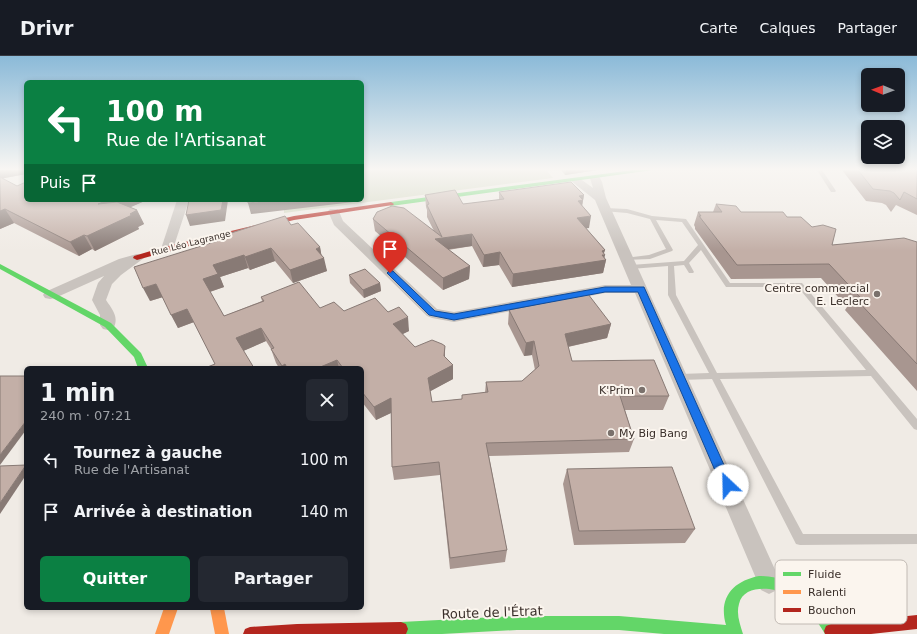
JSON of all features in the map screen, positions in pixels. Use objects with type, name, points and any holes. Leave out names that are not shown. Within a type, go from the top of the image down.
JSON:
[{"type":"main road","name":"Rue Léo Lagrange","points":[[137,258],[167,249],[294,218],[334,211],[443,197]]},
{"type":"main road","points":[[0,266],[108,325],[138,355],[142,366]]},
{"type":"main road","points":[[736,634],[731,617],[732,602],[738,591],[748,584],[758,582],[769,582],[775,584]]},
{"type":"main road","points":[[162,634],[170,610]]},
{"type":"main road","points":[[217,610],[221,634],[229,634]]},
{"type":"main road","points":[[907,623],[917,622]]},
{"type":"main road","name":"Route de l'Étrat","points":[[250,634],[297,631],[383,632],[517,623],[619,623],[736,634]]},
{"type":"main road","points":[[832,632],[900,624]]},
{"type":"street","points":[[594,197],[602,204]]},
{"type":"street","points":[[599,197],[769,582]]},
{"type":"street","points":[[167,249],[182,202]]},
{"type":"street","points":[[334,211],[338,222],[432,313],[454,317],[605,290],[641,289]]},
{"type":"street","name":"Rue Léo Lagrange","points":[[54,296],[105,283],[116,272],[137,258]]},
{"type":"street","name":"Rue Léo Lagrange","points":[[54,296],[124,262],[137,258]]},
{"type":"street","points":[[105,283],[99,300],[108,315],[108,325]]},
{"type":"lane","points":[[602,204],[652,218],[684,220],[728,285],[800,285],[917,426]]},
{"type":"lane","points":[[629,263],[670,250],[652,218]]},
{"type":"lane","points":[[686,264],[701,246]]},
{"type":"lane","points":[[629,263],[686,264]]},
{"type":"lane","points":[[671,264],[672,295],[800,540],[917,538]]},
{"type":"lane","points":[[686,264],[691,272]]},
{"type":"lane","points":[[680,377],[873,373]]},
{"type":"green space","points":[[364,197],[407,197],[284,213],[284,202],[364,202]]},
{"type":"building","points":[[0,197],[24,197],[24,202],[103,202],[98,204],[117,202],[137,210],[130,214],[132,215],[87,236],[84,235],[70,242],[5,209],[0,211]]},
{"type":"building","points":[[426,197],[459,197],[463,204],[504,199],[503,197],[580,197],[583,200],[578,201],[591,216],[577,218],[605,250],[602,251],[605,255],[602,255],[606,260],[513,274],[500,252],[484,255],[472,234],[435,239],[470,266],[443,278],[373,219],[377,212],[392,206],[404,208],[442,237],[427,205],[429,204]]},
{"type":"building","points":[[189,202],[223,202],[221,210],[186,215]]},
{"type":"building","name":"Centre commercial E. Leclerc","points":[[716,204],[736,206],[741,212],[783,212],[787,217],[801,217],[812,227],[823,225],[836,229],[832,245],[904,238],[917,242],[917,364],[854,297],[860,297],[829,264],[737,265],[699,216],[701,216],[698,212],[722,212]]},
{"type":"building","points":[[285,216],[291,225],[298,223],[320,247],[316,249],[324,258],[290,270],[271,248],[245,257],[244,255],[213,265],[218,274],[203,279],[224,316],[264,301],[261,297],[299,282],[320,308],[334,302],[344,311],[375,298],[388,312],[399,307],[408,317],[393,324],[415,347],[432,340],[445,346],[444,356],[453,365],[428,378],[432,402],[462,399],[462,395],[488,392],[486,382],[522,381],[539,366],[534,341],[526,343],[509,310],[588,294],[611,324],[565,334],[572,361],[654,360],[669,396],[620,396],[634,439],[486,443],[507,550],[450,558],[439,462],[392,467],[391,398],[374,407],[364,394],[364,366],[342,366],[337,360],[323,366],[286,366],[285,364],[282,366],[271,349],[274,348],[261,328],[236,338],[253,366],[210,366],[215,364],[187,309],[171,315],[156,284],[143,288],[134,267],[230,237],[228,234]]},
{"type":"building","points":[[365,269],[380,283],[363,290],[349,275]]},
{"type":"building","points":[[0,376],[24,376],[24,424],[0,455]]},
{"type":"building","points":[[24,465],[24,468],[0,503],[0,466]]},
{"type":"building","points":[[672,467],[695,529],[579,531],[567,469]]},
{"type":"traffic: fast","points":[[391,204],[445,197]]},
{"type":"traffic: fast","points":[[0,266],[108,325],[138,355],[142,366]]},
{"type":"traffic: fast","points":[[736,634],[731,616],[732,604],[735,595],[741,589],[750,584],[759,582],[775,583]]},
{"type":"traffic: fast","points":[[401,629],[517,623],[619,623],[735,633]]},
{"type":"traffic: fast","points":[[827,624],[833,634]]},
{"type":"traffic: slow","points":[[162,634],[170,610]]},
{"type":"traffic: slow","points":[[217,610],[222,634]]},
{"type":"traffic: jam","points":[[137,258],[167,249],[294,218],[391,204]]},
{"type":"traffic: jam","points":[[907,623],[917,622]]},
{"type":"traffic: jam","points":[[831,631],[898,624]]},
{"type":"traffic: jam","points":[[250,634],[297,631],[401,629]]},
{"type":"place","name":"Centre commercial E. Leclerc","points":[[877,294]]},
{"type":"place","name":"K'Prim","points":[[642,390]]},
{"type":"place","name":"My Big Bang","points":[[611,433]]},
{"type":"route","points":[[390,273],[432,313],[454,317],[605,290],[641,289],[728,485]]}]
